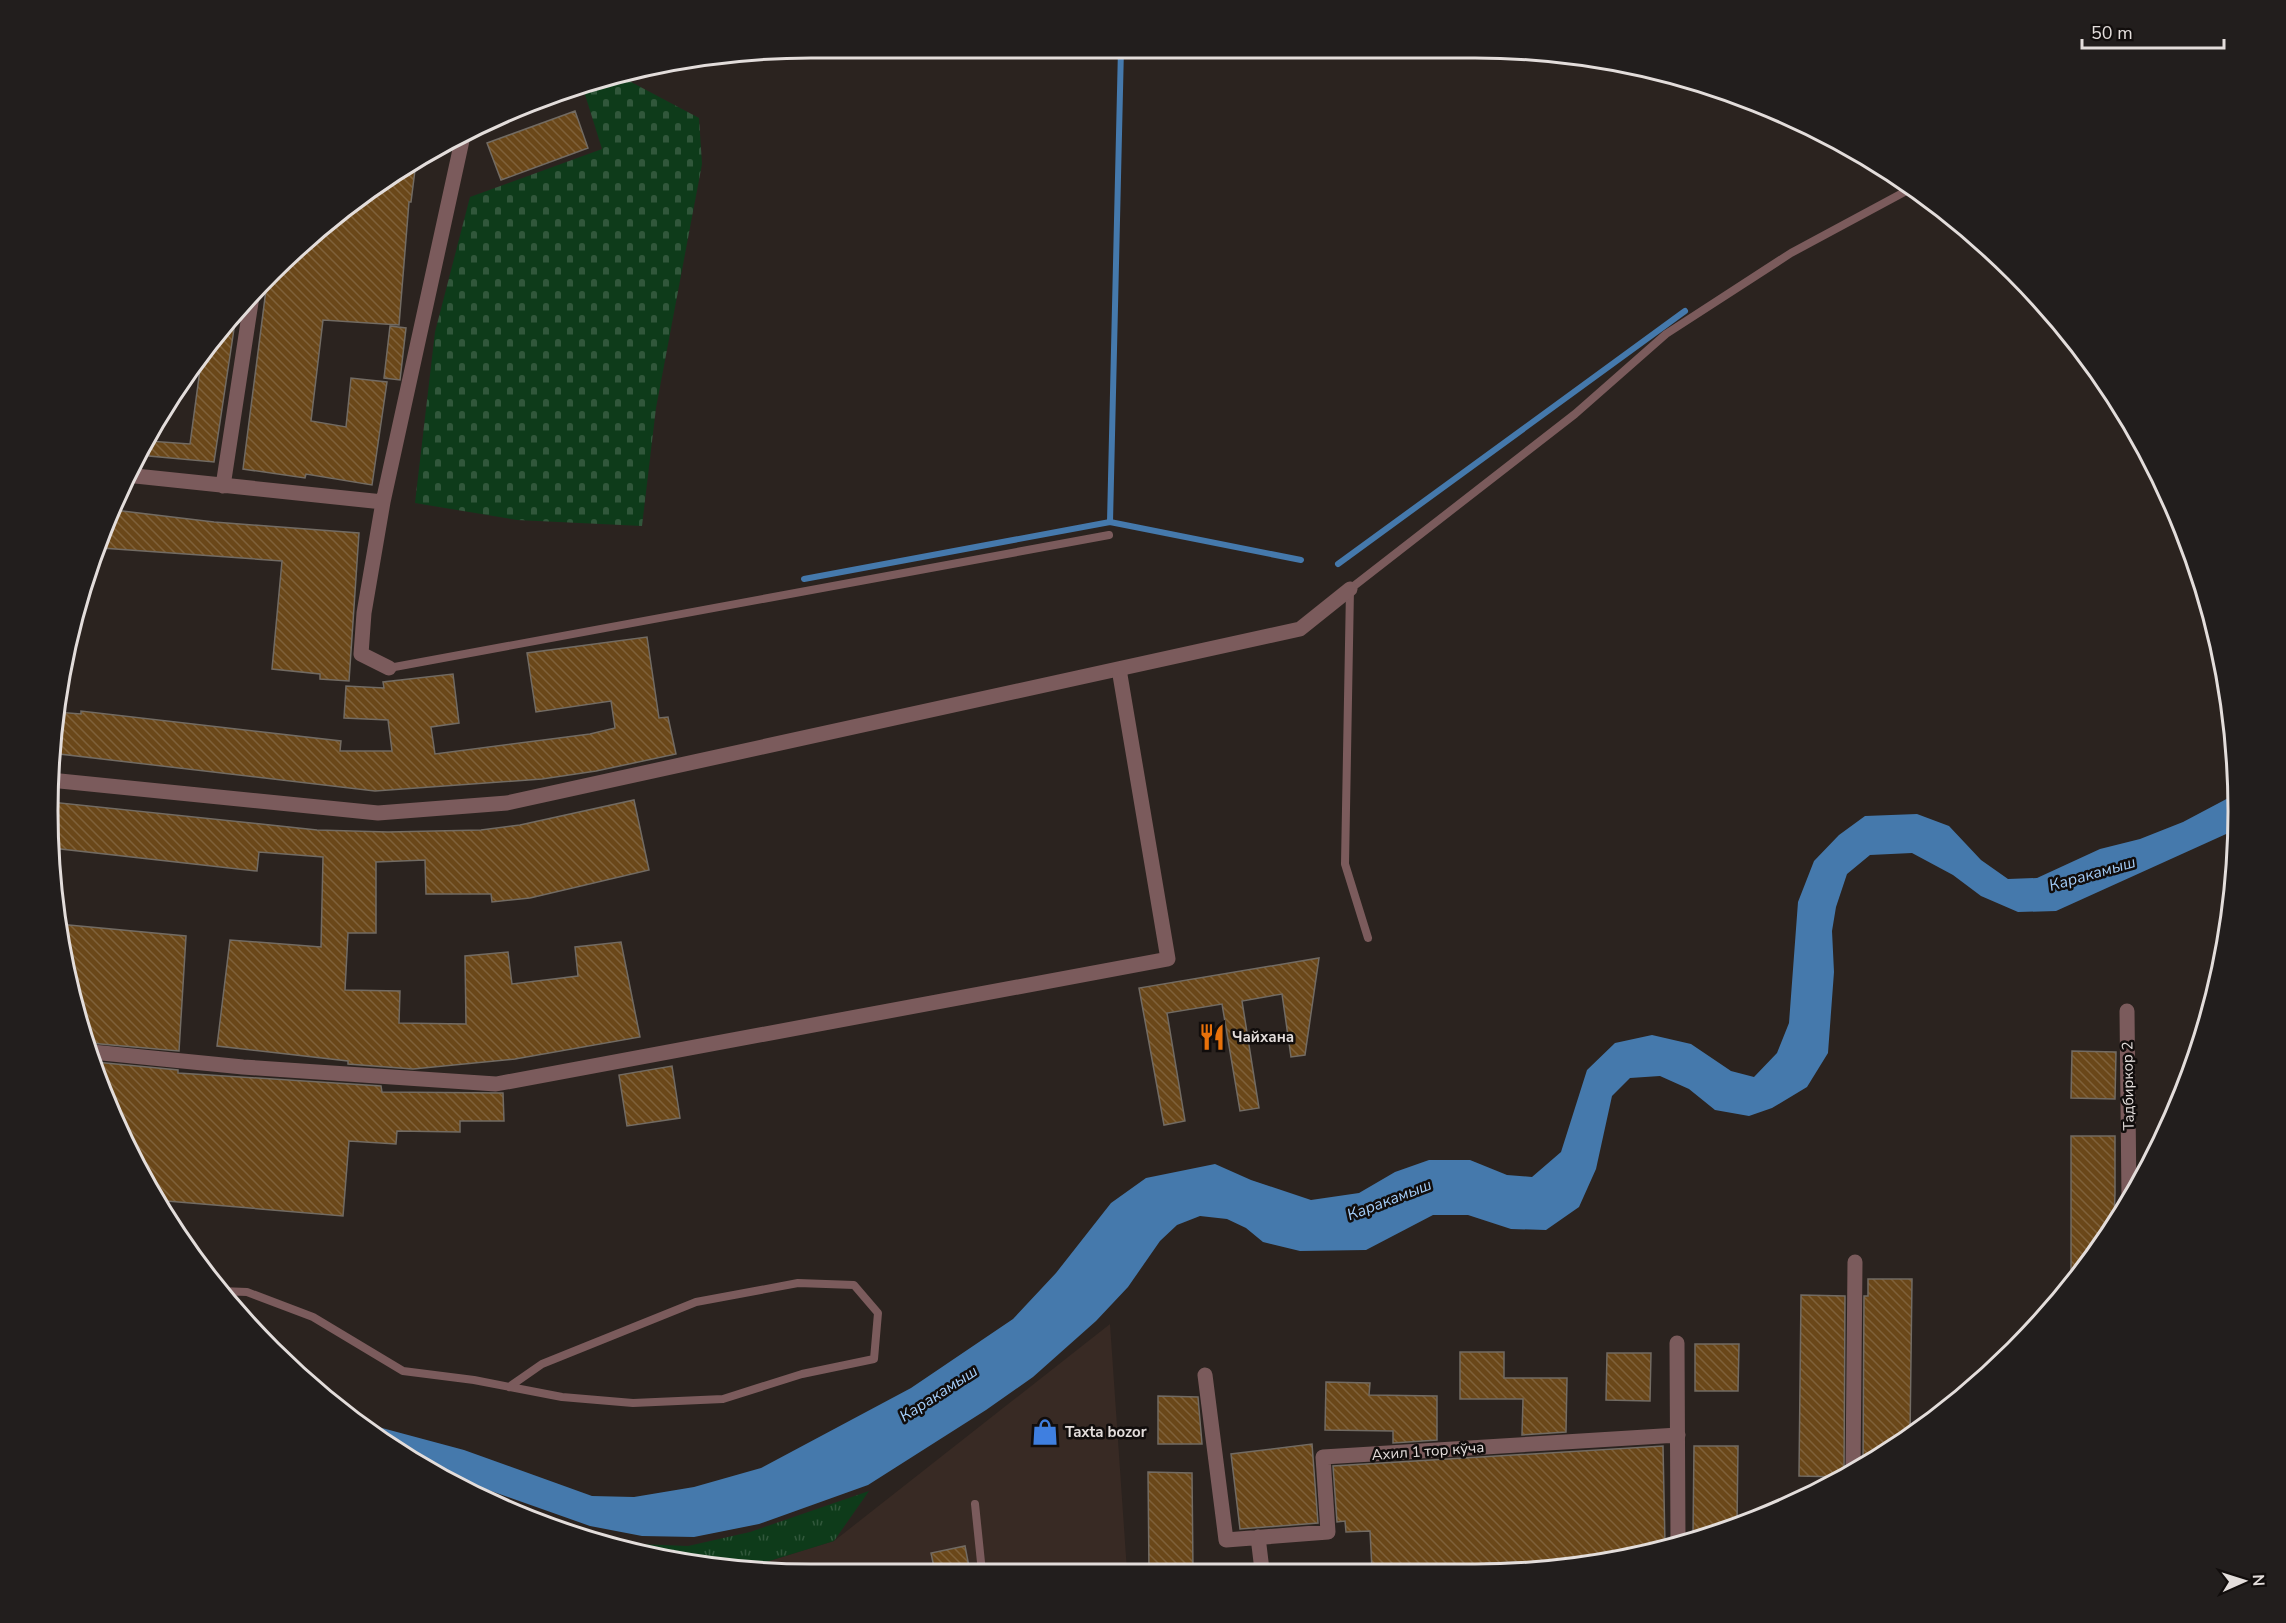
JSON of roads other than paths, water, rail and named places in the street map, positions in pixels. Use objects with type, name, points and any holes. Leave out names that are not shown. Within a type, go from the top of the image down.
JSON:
[{"type":"street","points":[[389,668],[361,654],[364,613],[383,502],[461,145]]},
{"type":"street","points":[[223,486],[250,310]]},
{"type":"street","points":[[137,476],[383,502]]},
{"type":"street","points":[[59,781],[378,813],[507,802],[1300,629],[1350,589]]},
{"type":"street","points":[[98,1053],[243,1067],[496,1084],[1168,959],[1119,669]]},
{"type":"street","name":"Тадбиркор 2","points":[[2127,1011],[2129,1185]]},
{"type":"street","points":[[1853,1463],[1855,1262]]},
{"type":"street","points":[[1677,1343],[1678,1536]]},
{"type":"street","name":"Ахил 1 тор кўча","points":[[1205,1374],[1226,1540],[1328,1532],[1323,1457],[1678,1435]]},
{"type":"street","points":[[1258,1537],[1261,1564]]},
{"type":"lane","points":[[1368,938],[1345,864],[1350,589],[1575,414],[1666,334],[1791,253],[1903,193]]},
{"type":"lane","points":[[389,668],[1108,535]]},
{"type":"lane","points":[[231,1291],[247,1292],[313,1317],[403,1371],[562,1397],[633,1403],[723,1399],[802,1374],[874,1359],[878,1313],[854,1284],[798,1283],[696,1302],[542,1364],[509,1387]]},
{"type":"lane","points":[[975,1504],[981,1564]]},
{"type":"water","name":"Каракамыш","points":[[2227,798],[2227,834],[2056,911],[2018,912],[1981,896],[1953,875],[1912,853],[1870,855],[1847,874],[1836,907],[1832,931],[1834,972],[1828,1053],[1807,1087],[1772,1108],[1749,1116],[1715,1110],[1689,1089],[1660,1076],[1630,1078],[1612,1096],[1596,1169],[1579,1207],[1546,1230],[1511,1229],[1468,1215],[1433,1215],[1366,1250],[1300,1251],[1263,1242],[1246,1228],[1227,1219],[1200,1216],[1177,1225],[1160,1241],[1128,1287],[1096,1321],[1033,1377],[986,1410],[868,1485],[759,1524],[694,1537],[642,1536],[590,1526],[475,1485],[435,1464],[375,1425],[464,1450],[592,1496],[634,1497],[694,1487],[761,1468],[911,1388],[1013,1319],[1056,1273],[1111,1203],[1146,1178],[1215,1164],[1251,1180],[1311,1200],[1359,1193],[1395,1172],[1429,1160],[1470,1160],[1507,1175],[1532,1177],[1561,1152],[1587,1070],[1615,1043],[1652,1035],[1691,1044],[1731,1071],[1754,1077],[1777,1053],[1789,1023],[1798,902],[1814,861],[1839,835],[1865,816],[1917,814],[1949,826],[1981,860],[2008,879],[2037,878],[2100,849],[2140,839],[2183,822]]},
{"type":"waterway","points":[[1110,522],[1121,58]]},
{"type":"waterway","points":[[1338,564],[1685,311]]},
{"type":"waterway","points":[[804,579],[1110,522],[1301,560]]},
{"type":"place","name":"Чайхана","points":[[1212,1037]]},
{"type":"place","name":"Taxta bozor","points":[[1045,1432]]}]
